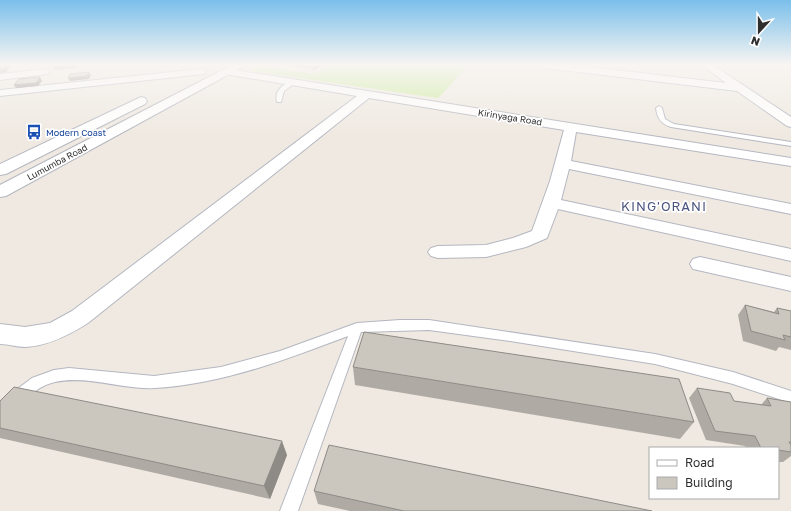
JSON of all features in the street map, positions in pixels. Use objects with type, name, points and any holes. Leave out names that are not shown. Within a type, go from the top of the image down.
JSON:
[{"type":"main road","name":"Lumumba Road","points":[[0,192],[182,89]]},
{"type":"main road","name":"Lumumba Road","points":[[0,170],[154,95]]},
{"type":"street","points":[[0,93],[61,89]]},
{"type":"street","name":"Kirinyaga Road","points":[[335,89],[791,162]]},
{"type":"street","points":[[741,89],[791,123]]},
{"type":"street","points":[[0,334],[25,337],[55,331],[80,317],[367,94]]},
{"type":"street","points":[[438,252],[486,251],[519,243],[540,234],[552,203],[564,164],[571,126]]},
{"type":"street","points":[[564,164],[791,209]]},
{"type":"street","points":[[552,203],[791,255]]},
{"type":"street","points":[[700,264],[791,284]]},
{"type":"lane","points":[[279,101],[279,93],[283,89]]},
{"type":"lane","points":[[659,108],[662,122],[673,126],[791,144]]},
{"type":"lane","points":[[0,411],[21,393],[38,382],[54,376],[69,374],[154,382],[221,373],[281,356],[357,328],[429,325],[578,346],[655,359],[733,378],[791,397]]},
{"type":"lane","points":[[289,511],[357,328]]},
{"type":"green space","points":[[374,89],[447,89],[438,98]]},
{"type":"building","points":[[745,305],[779,314],[777,308],[791,311],[791,337],[783,335],[785,340],[751,331]]},
{"type":"building","points":[[364,332],[679,379],[694,422],[353,367]]},
{"type":"building","points":[[14,387],[282,441],[264,486],[0,428],[0,401]]},
{"type":"building","points":[[697,388],[730,393],[734,401],[771,406],[767,398],[791,402],[791,442],[789,442],[791,445],[791,452],[779,450],[779,447],[760,447],[755,436],[715,431]]},
{"type":"building","points":[[329,445],[652,511],[404,511],[314,491]]},
{"type":"place","name":"Modern Coast","points":[[34,132]]},
{"type":"district","name":"KING'ORANI","points":[[664,206]]}]
